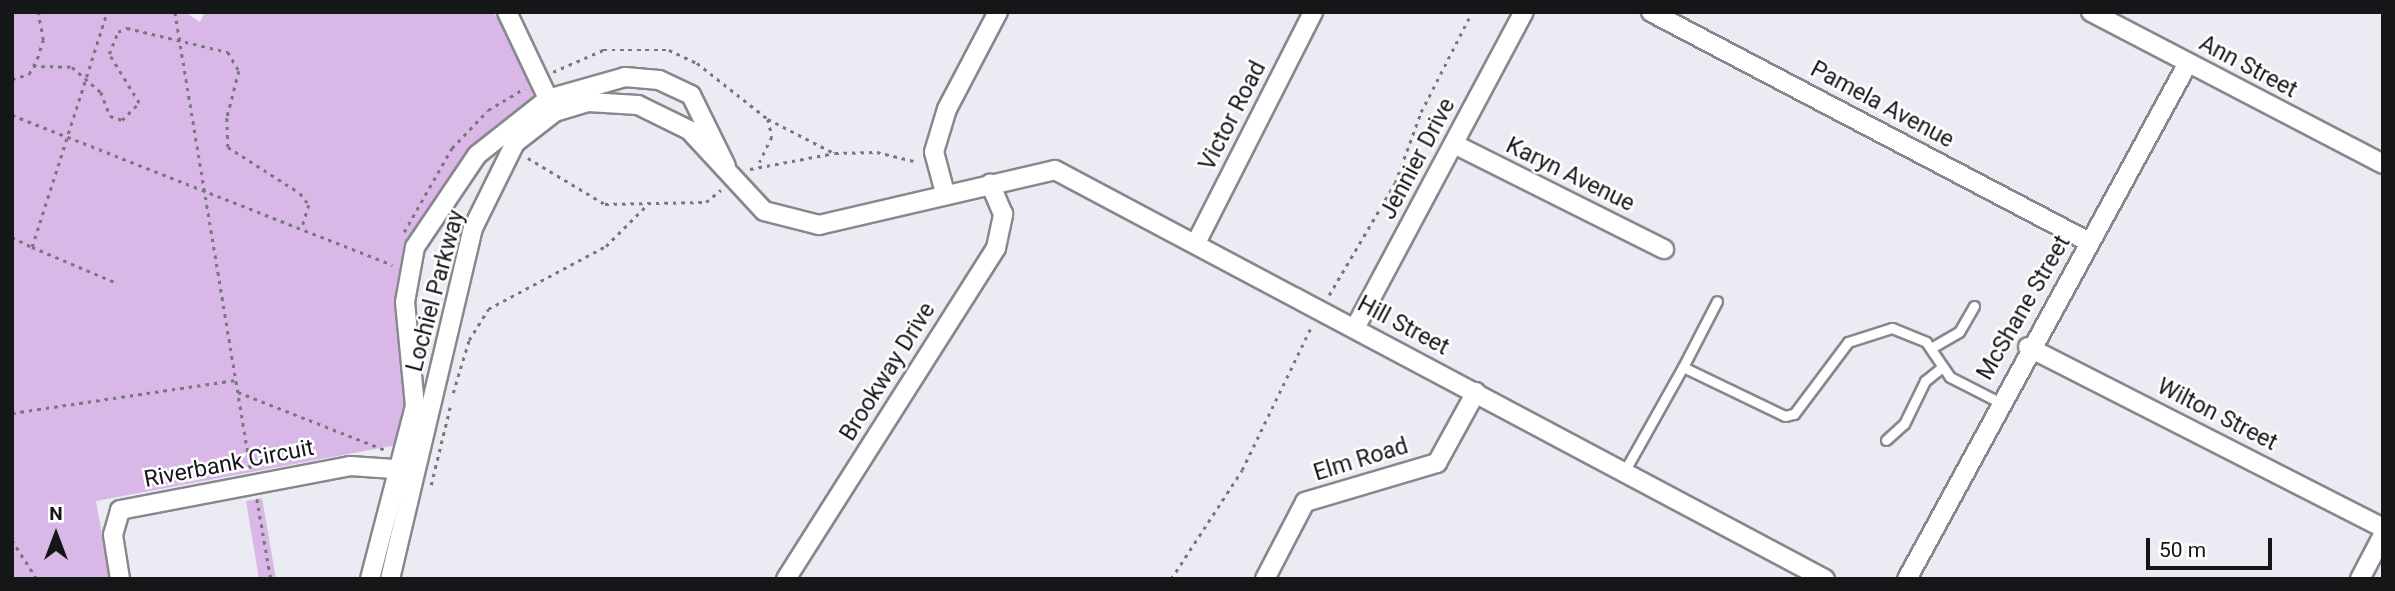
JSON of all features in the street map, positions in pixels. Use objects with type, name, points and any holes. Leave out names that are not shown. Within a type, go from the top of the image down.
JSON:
[{"type":"street","points":[[507,12],[551,105]]},
{"type":"street","points":[[945,193],[934,152],[947,109],[998,12]]},
{"type":"street","name":"Victor Road","points":[[1196,243],[1314,12]]},
{"type":"street","name":"Jennier Drive","points":[[1355,328],[1524,12]]},
{"type":"street","name":"Pamela Avenue","points":[[1651,12],[2090,242]]},
{"type":"street","name":"Ann Street","points":[[2091,12],[2383,164]]},
{"type":"street","name":"McShane Street","points":[[1907,579],[2028,346],[2090,242],[2188,63]]},
{"type":"street","name":"Lochiel Parkway","points":[[396,577],[406,466],[415,406],[405,302],[415,247],[441,202],[477,156],[551,105],[625,77],[659,80],[691,95],[713,129],[732,179]]},
{"type":"street","name":"Lochiel Parkway","points":[[372,573],[406,466],[473,228],[514,144],[551,105],[588,102],[638,105],[690,130],[764,211],[820,225],[945,193]]},
{"type":"street","name":"Karyn Avenue","points":[[1454,144],[1664,249]]},
{"type":"street","name":"Hill Street","points":[[945,193],[1055,170],[1236,263],[1825,579]]},
{"type":"street","name":"Brookway Drive","points":[[786,579],[996,248],[1003,214],[990,184]]},
{"type":"street","name":"Wilton Street","points":[[2028,346],[2383,528]]},
{"type":"street","name":"Elm Road","points":[[1265,579],[1305,502],[1437,463],[1476,392]]},
{"type":"street","name":"Riverbank Circuit","points":[[120,579],[113,535],[120,510],[350,466],[406,466]]},
{"type":"street","points":[[2360,579],[2383,535]]},
{"type":"street","points":[[372,573],[396,577]]},
{"type":"lane","points":[[1625,472],[1717,301]]},
{"type":"lane","points":[[1931,348],[1959,332],[1974,306]]},
{"type":"lane","points":[[1683,367],[1785,416],[1802,409],[1830,359],[1848,342],[1892,328],[1931,348],[1941,368],[1999,402]]},
{"type":"lane","points":[[1886,440],[1904,424],[1925,381],[1941,368]]},
{"type":"path","points":[[33,66],[43,40],[38,12]]},
{"type":"path","points":[[32,247],[107,12]]},
{"type":"path","points":[[175,12],[176,42],[271,579]]},
{"type":"path","points":[[12,79],[33,66],[72,67],[86,78],[110,116],[122,120],[138,103],[109,54],[111,41],[127,28],[176,42],[229,52],[237,60],[229,147],[300,194],[309,205],[302,228]]},
{"type":"path","points":[[12,115],[411,272]]},
{"type":"path","points":[[768,119],[835,153]]},
{"type":"path","points":[[522,154],[605,204],[706,202],[732,179],[760,162],[835,153],[877,152],[938,166]]},
{"type":"path","points":[[468,340],[488,309],[606,246],[649,203]]},
{"type":"path","points":[[12,237],[117,283]]},
{"type":"path","points":[[12,413],[236,380]]},
{"type":"path","points":[[238,392],[406,466]]},
{"type":"path","points":[[12,540],[37,579]]},
{"type":"shaded area","points":[[12,12],[185,12],[200,22],[205,12],[492,12],[506,26],[535,100],[493,127],[441,191],[408,255],[408,416],[397,445],[96,501],[110,579],[12,579]]},
{"type":"shaded area","points":[[262,498],[276,579],[259,579],[246,501]]}]
